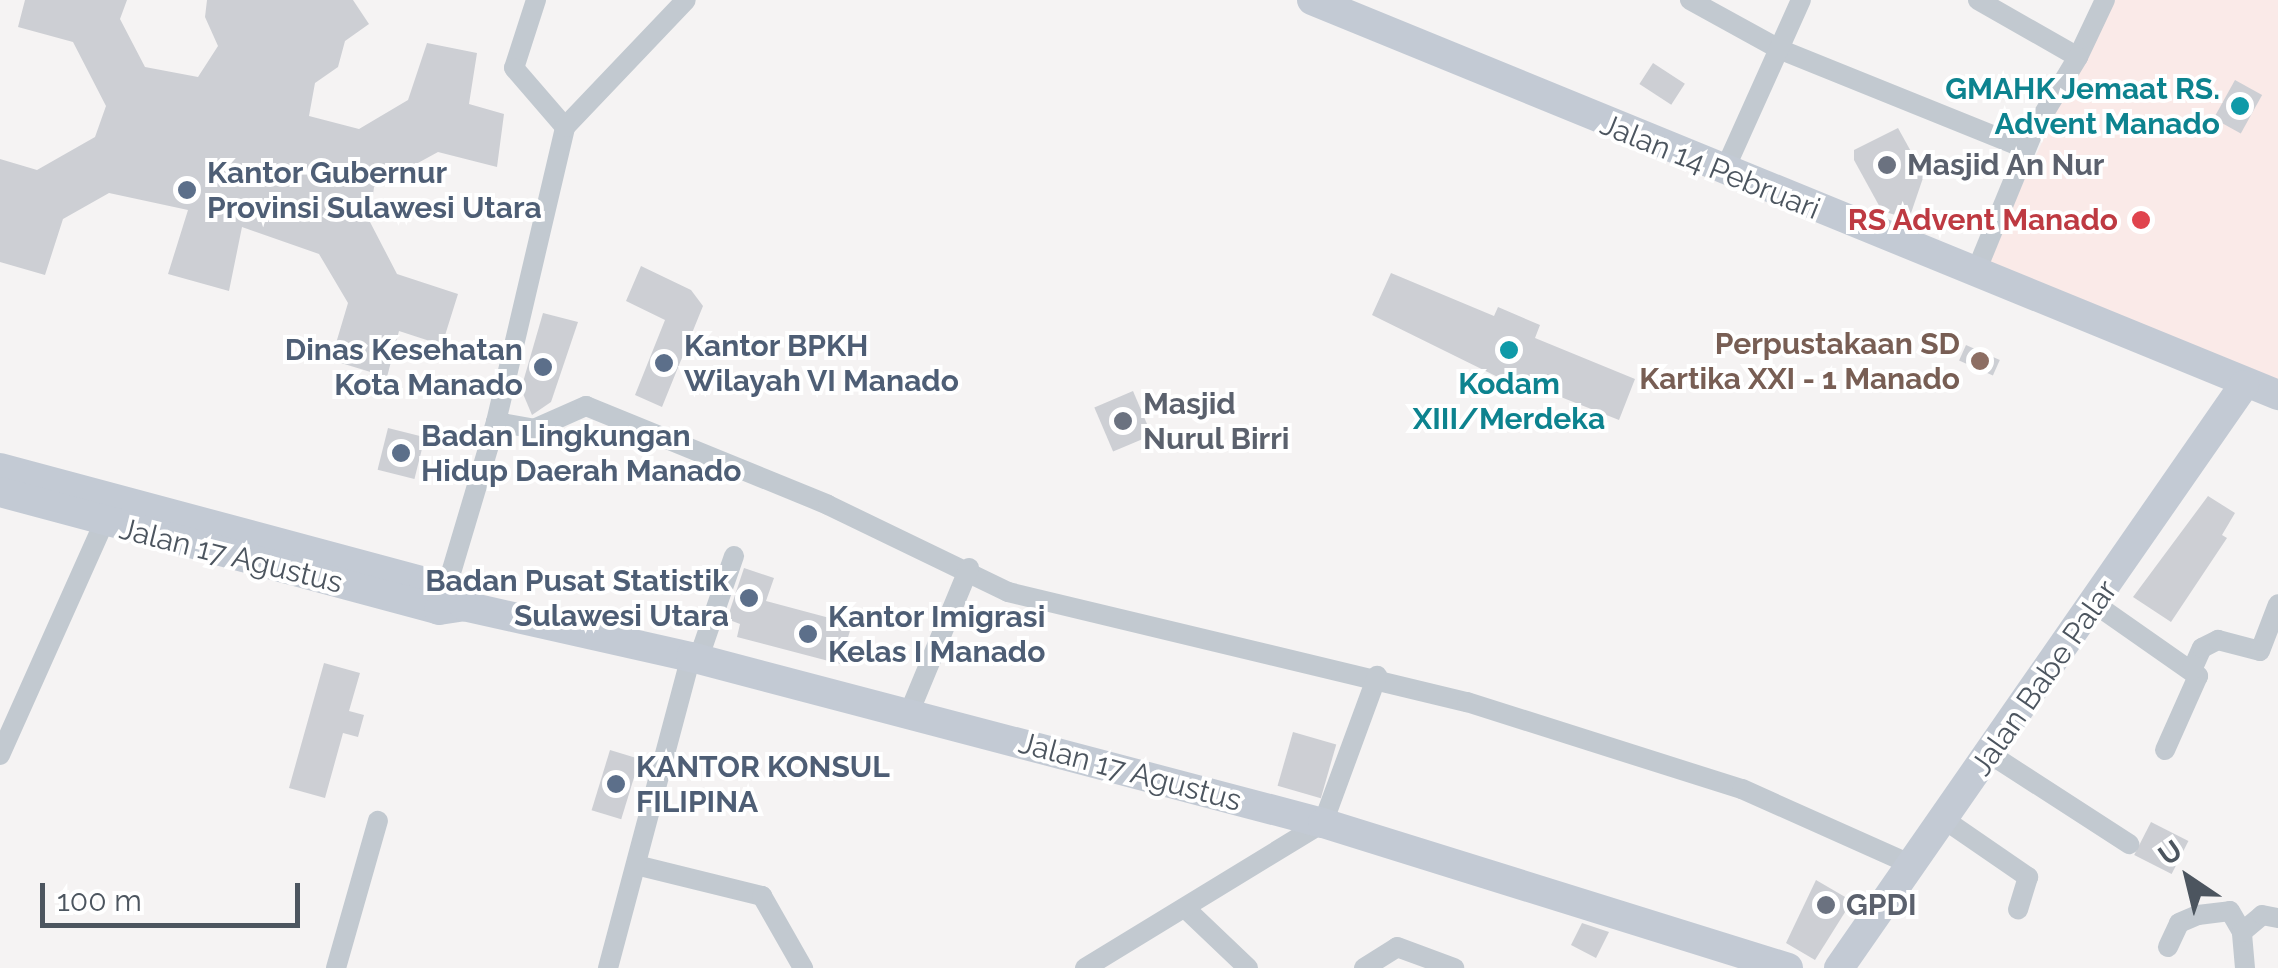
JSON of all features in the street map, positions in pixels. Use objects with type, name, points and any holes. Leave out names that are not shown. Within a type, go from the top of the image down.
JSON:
[{"type":"street","points":[[536,0],[514,68],[564,127]]},
{"type":"street","points":[[450,602],[564,127],[686,0]]},
{"type":"street","name":"Jalan 14 Pebruari","points":[[1312,0],[1358,9],[1725,170],[2244,385],[2278,395]]},
{"type":"street","points":[[1690,0],[1779,49],[2026,149]]},
{"type":"street","points":[[1725,170],[1800,0]]},
{"type":"street","points":[[1978,0],[2078,57]]},
{"type":"street","points":[[1975,274],[2026,149],[2105,0]]},
{"type":"street","name":"Jalan Babe Palar","points":[[1839,968],[2244,385]]},
{"type":"street","points":[[496,422],[534,430],[586,406],[970,568],[1008,592],[1377,676],[1724,783],[1912,865]]},
{"type":"street","name":"Jalan 17 Agustus","points":[[0,468],[108,512],[450,602],[909,713],[1322,823],[1788,968]]},
{"type":"street","name":"Jalan 17 Agustus","points":[[0,492],[276,544],[450,602]]},
{"type":"street","points":[[0,756],[108,512]]},
{"type":"street","points":[[608,968],[694,658],[734,556]]},
{"type":"street","points":[[909,713],[970,568]]},
{"type":"street","points":[[2095,604],[2192,670],[2196,681],[2165,750]]},
{"type":"street","points":[[2192,670],[2202,648],[2218,640],[2260,651],[2278,604]]},
{"type":"street","points":[[1085,968],[1322,823],[1377,676]]},
{"type":"street","points":[[1990,754],[2129,844]]},
{"type":"street","points":[[1945,820],[2028,877],[2018,910]]},
{"type":"street","points":[[336,968],[378,821]]},
{"type":"street","points":[[636,866],[762,896],[803,968]]},
{"type":"street","points":[[1185,908],[1248,968]]},
{"type":"street","points":[[2168,947],[2179,923],[2198,915],[2234,913],[2242,932],[2246,968]]},
{"type":"street","points":[[2242,932],[2262,915],[2278,918]]},
{"type":"street","points":[[1364,968],[1397,948],[1454,968]]},
{"type":"shaded area","name":"RS Advent Manado","points":[[2108,0],[2278,0],[2278,387],[1985,265]]},
{"type":"building","name":"Kantor Gubernur Provinsi Sulawesi Utara","points":[[25,0],[127,0],[120,19],[145,67],[198,77],[218,46],[205,17],[207,0],[353,0],[369,24],[345,41],[338,67],[315,83],[309,116],[359,129],[408,100],[427,43],[477,53],[469,104],[504,114],[497,167],[438,152],[374,187],[370,222],[397,274],[458,294],[442,345],[399,331],[387,377],[331,360],[348,303],[319,254],[242,227],[229,291],[168,274],[188,210],[109,193],[63,219],[45,275],[0,262],[0,159],[37,170],[95,137],[106,106],[73,42],[18,27]]},
{"type":"building","points":[[1653,63],[1685,84],[1671,105],[1639,84]]},
{"type":"building","name":"GMAHK Jemaat RS. Advent Manado","points":[[2235,80],[2262,95],[2241,134],[2214,118]]},
{"type":"building","name":"Masjid An Nur","points":[[1898,128],[1924,175],[1909,219],[1882,211],[1854,160],[1854,150]]},
{"type":"building","name":"Kantor BPKH Wilayah VI Manado","points":[[641,266],[691,290],[703,306],[662,407],[635,395],[665,320],[626,301]]},
{"type":"building","name":"Kodam XIII/Merdeka","points":[[1391,273],[1494,316],[1498,307],[1540,325],[1535,338],[1635,379],[1619,420],[1523,382],[1520,388],[1372,315]]},
{"type":"building","name":"Dinas Kesehatan Kota Manado","points":[[543,313],[578,322],[551,402],[532,415],[521,389]]},
{"type":"building","points":[[1966,345],[2000,360],[1993,376],[1959,361]]},
{"type":"building","name":"Masjid Nurul Birri","points":[[1133,391],[1152,435],[1113,452],[1094,407]]},
{"type":"building","name":"Badan Lingkungan Hidup Daerah Manado","points":[[388,428],[425,437],[414,479],[378,470]]},
{"type":"building","points":[[2208,496],[2235,513],[2222,535],[2227,538],[2171,622],[2133,597]]},
{"type":"building","points":[[744,568],[774,578],[766,601],[852,624],[840,664],[737,637],[740,624],[727,619]]},
{"type":"building","points":[[324,663],[360,673],[349,711],[364,715],[358,737],[343,733],[325,798],[289,788]]},
{"type":"building","points":[[1293,732],[1336,744],[1321,798],[1278,786]]},
{"type":"building","name":"KANTOR KONSUL FILIPINA","points":[[610,750],[640,759],[621,819],[592,810]]},
{"type":"building","points":[[2151,822],[2188,841],[2172,874],[2134,855]]},
{"type":"building","points":[[1816,880],[1852,901],[1815,960],[1786,943]]},
{"type":"building","points":[[1582,923],[1609,932],[1596,958],[1571,945]]},
{"type":"place","name":"GMAHK Jemaat RS. Advent Manado","points":[[2240,106]]},
{"type":"place","name":"Masjid An Nur","points":[[1887,165]]},
{"type":"place","name":"Kantor Gubernur Provinsi Sulawesi Utara","points":[[187,190]]},
{"type":"place","name":"RS Advent Manado","points":[[2141,220]]},
{"type":"place","name":"Kodam XIII/Merdeka","points":[[1509,350]]},
{"type":"place","name":"Perpustakaan SD Kartika XXI - 1 Manado","points":[[1980,361]]},
{"type":"place","name":"Kantor BPKH Wilayah VI Manado","points":[[664,363]]},
{"type":"place","name":"Dinas Kesehatan Kota Manado","points":[[543,367]]},
{"type":"place","name":"Masjid Nurul Birri","points":[[1123,421]]},
{"type":"place","name":"Badan Lingkungan Hidup Daerah Manado","points":[[401,453]]},
{"type":"place","name":"Badan Pusat Statistik Sulawesi Utara","points":[[749,598]]},
{"type":"place","name":"Kantor Imigrasi Kelas I Manado","points":[[808,634]]},
{"type":"place","name":"KANTOR KONSUL FILIPINA","points":[[616,784]]},
{"type":"place","name":"GPDI","points":[[1826,905]]}]
